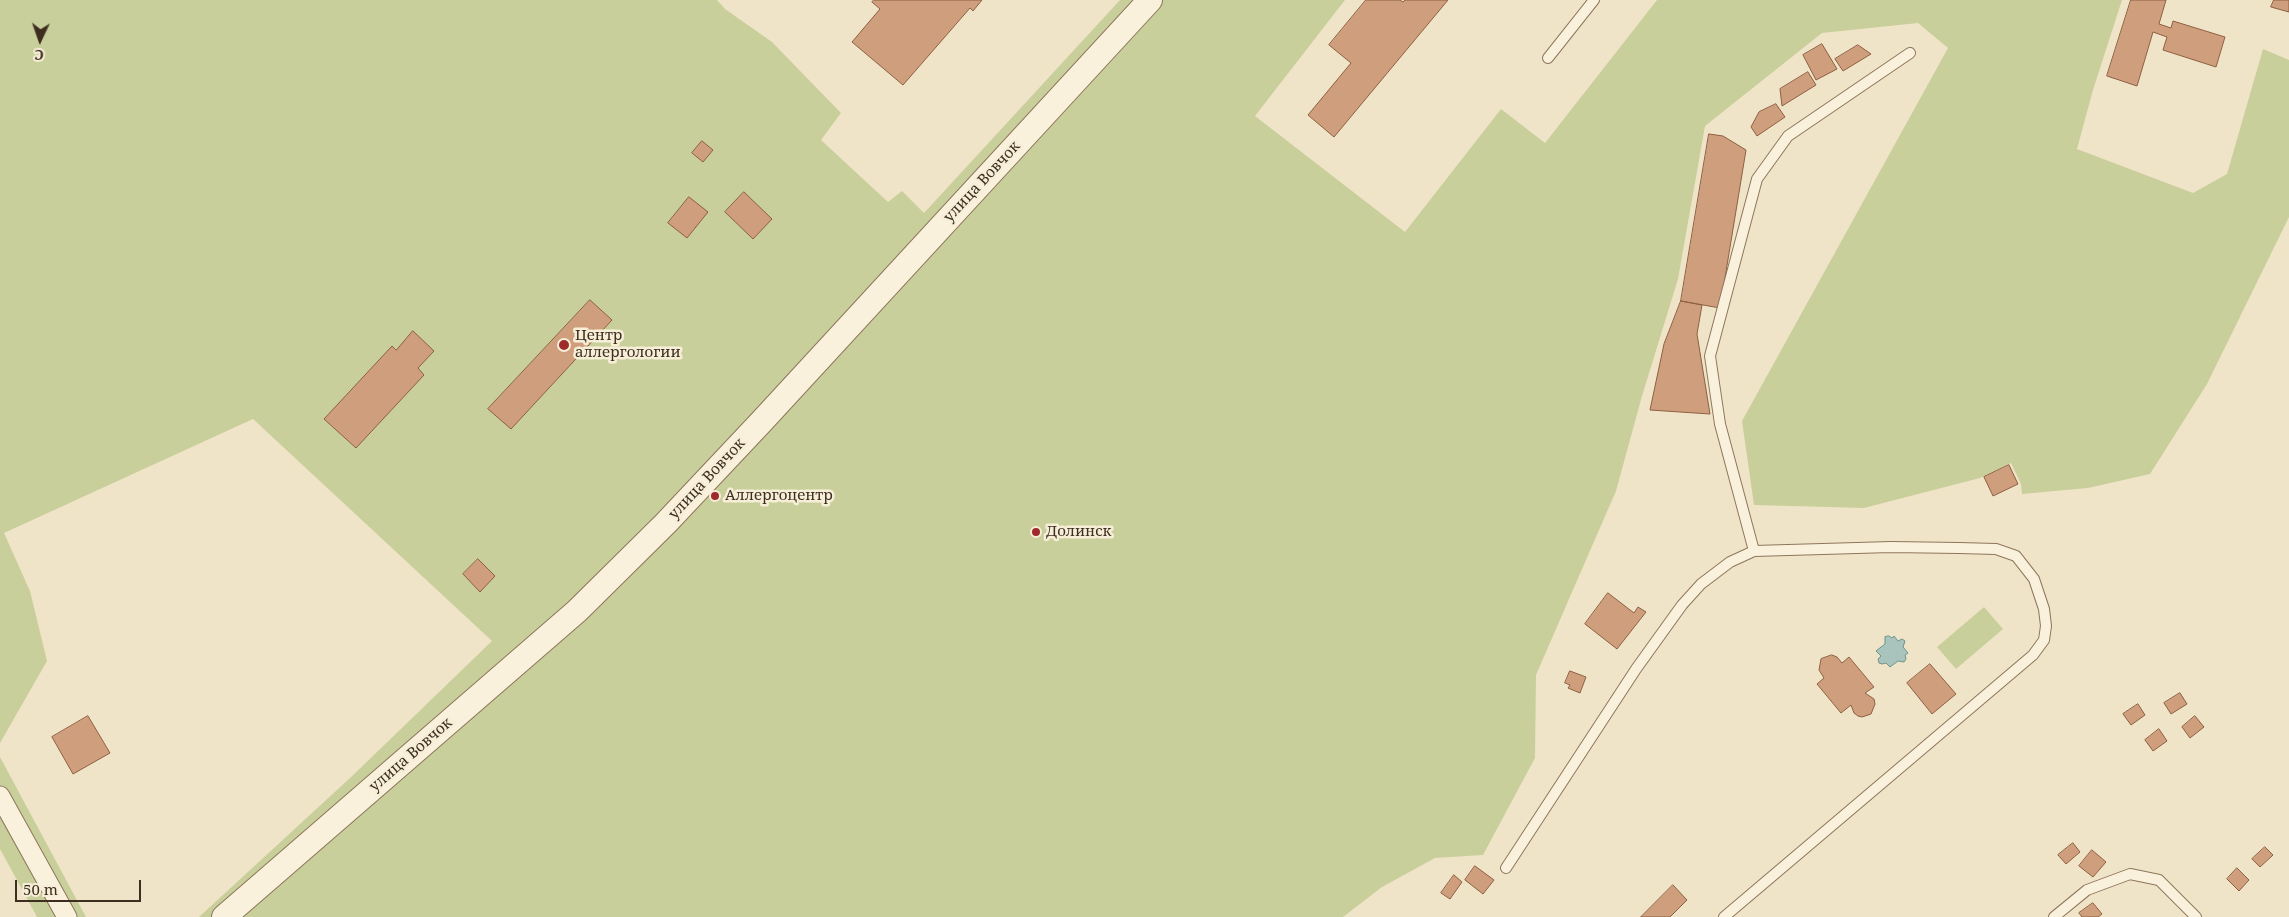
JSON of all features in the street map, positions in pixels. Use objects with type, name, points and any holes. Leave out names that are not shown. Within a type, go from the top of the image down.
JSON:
[{"type":"street","name":"улица Вовчок","points":[[224,917],[577,611],[617,573],[757,426],[1150,0]]},
{"type":"street","points":[[0,796],[67,917]]},
{"type":"lane","points":[[1548,58],[1594,0]]},
{"type":"lane","points":[[1754,551],[1720,424],[1710,356],[1757,179],[1788,136],[1910,53]]},
{"type":"lane","points":[[1506,868],[1636,669],[1682,605],[1708,579],[1730,562],[1754,551],[1891,548],[1996,549],[2016,556],[2034,579],[2044,610],[2046,626],[2044,640],[2033,654],[1724,917]]},
{"type":"lane","points":[[2054,917],[2087,890],[2130,874],[2158,880],[2196,917]]},
{"type":"green space","points":[[0,0],[717,0],[725,9],[772,42],[841,113],[821,140],[888,202],[902,191],[924,213],[1120,0],[1345,0],[1255,116],[1405,232],[1501,109],[1545,143],[1657,0],[2122,0],[2093,90],[2077,149],[2193,193],[2227,174],[2263,49],[2289,60],[2289,217],[2207,384],[2150,474],[2088,488],[2022,494],[2021,484],[2011,463],[1980,478],[1864,508],[1754,505],[1742,421],[1948,48],[1918,23],[1822,33],[1705,126],[1678,279],[1642,396],[1616,491],[1536,675],[1535,758],[1483,855],[1435,858],[1382,887],[1343,917],[199,917],[350,778],[492,641],[253,419],[4,533],[30,591],[47,661],[0,743]]},
{"type":"green space","points":[[1984,607],[2003,629],[1956,669],[1937,647]]},
{"type":"green space","points":[[0,757],[86,917],[37,917],[0,849]]},
{"type":"water","points":[[1889,636],[1892,638],[1894,636],[1898,641],[1902,639],[1905,641],[1903,647],[1908,653],[1905,655],[1906,659],[1904,662],[1898,661],[1890,667],[1886,663],[1879,663],[1878,659],[1881,656],[1876,651],[1885,644],[1885,637]]},
{"type":"building","points":[[874,0],[982,0],[973,11],[970,8],[903,85],[852,42],[880,9],[872,2]]},
{"type":"building","points":[[1366,0],[1400,0],[1403,2],[1405,0],[1448,0],[1334,137],[1308,115],[1351,63],[1329,45]]},
{"type":"building","points":[[2131,0],[2166,0],[2159,24],[2171,28],[2173,21],[2225,37],[2216,67],[2163,50],[2167,37],[2153,32],[2137,86],[2107,76]]},
{"type":"building","points":[[2274,0],[2289,0],[2289,12],[2271,7]]},
{"type":"building","points":[[1822,44],[1837,69],[1816,80],[1803,55]]},
{"type":"building","points":[[1858,45],[1871,54],[1843,71],[1835,59]]},
{"type":"building","points":[[1808,72],[1816,85],[1782,106],[1780,89]]},
{"type":"building","points":[[1776,104],[1785,117],[1757,136],[1751,127],[1759,112]]},
{"type":"building","points":[[1709,134],[1723,136],[1746,150],[1720,308],[1681,301]]},
{"type":"building","points":[[702,141],[713,150],[703,162],[692,153]]},
{"type":"building","points":[[744,192],[772,219],[753,239],[725,212]]},
{"type":"building","points":[[689,197],[708,212],[687,238],[668,223]]},
{"type":"building","points":[[590,300],[612,320],[511,429],[488,409]]},
{"type":"building","points":[[1681,301],[1702,305],[1697,334],[1710,414],[1650,410],[1664,344]]},
{"type":"building","points":[[413,331],[434,351],[418,368],[424,375],[356,448],[324,419],[392,346],[396,350]]},
{"type":"building","points":[[2009,465],[2018,484],[1993,496],[1984,477]]},
{"type":"building","points":[[478,559],[495,576],[480,592],[463,574]]},
{"type":"building","points":[[1608,593],[1634,613],[1638,607],[1646,612],[1617,649],[1585,624]]},
{"type":"building","points":[[1832,655],[1837,657],[1842,663],[1849,657],[1874,687],[1865,693],[1874,699],[1875,704],[1871,714],[1862,717],[1858,716],[1854,713],[1851,705],[1841,713],[1817,684],[1824,678],[1819,670],[1821,659]]},
{"type":"building","points":[[1930,664],[1956,694],[1932,714],[1907,683]]},
{"type":"building","points":[[1570,671],[1586,677],[1580,693],[1568,688],[1570,685],[1565,683]]},
{"type":"building","points":[[2180,693],[2187,704],[2171,714],[2164,703]]},
{"type":"building","points":[[2138,704],[2145,715],[2131,725],[2123,714]]},
{"type":"building","points":[[88,716],[110,753],[73,774],[52,737]]},
{"type":"building","points":[[2195,716],[2204,727],[2190,738],[2182,727]]},
{"type":"building","points":[[2159,729],[2167,741],[2153,751],[2145,740]]},
{"type":"building","points":[[2073,843],[2080,852],[2066,864],[2058,855]]},
{"type":"building","points":[[2265,847],[2273,855],[2260,867],[2252,859]]},
{"type":"building","points":[[2092,850],[2106,862],[2093,877],[2079,866]]},
{"type":"building","points":[[1475,866],[1494,880],[1483,894],[1465,880]]},
{"type":"building","points":[[2237,868],[2249,880],[2239,891],[2227,879]]},
{"type":"building","points":[[1454,875],[1462,882],[1450,899],[1441,893]]},
{"type":"building","points":[[1673,885],[1687,900],[1670,917],[1641,917]]},
{"type":"building","points":[[2093,903],[2102,914],[2098,917],[2082,917],[2079,913]]},
{"type":"place","name":"Центр аллергологии","points":[[564,345]]},
{"type":"place","name":"Аллергоцентр","points":[[715,496]]},
{"type":"place","name":"Долинск","points":[[1036,532]]}]
